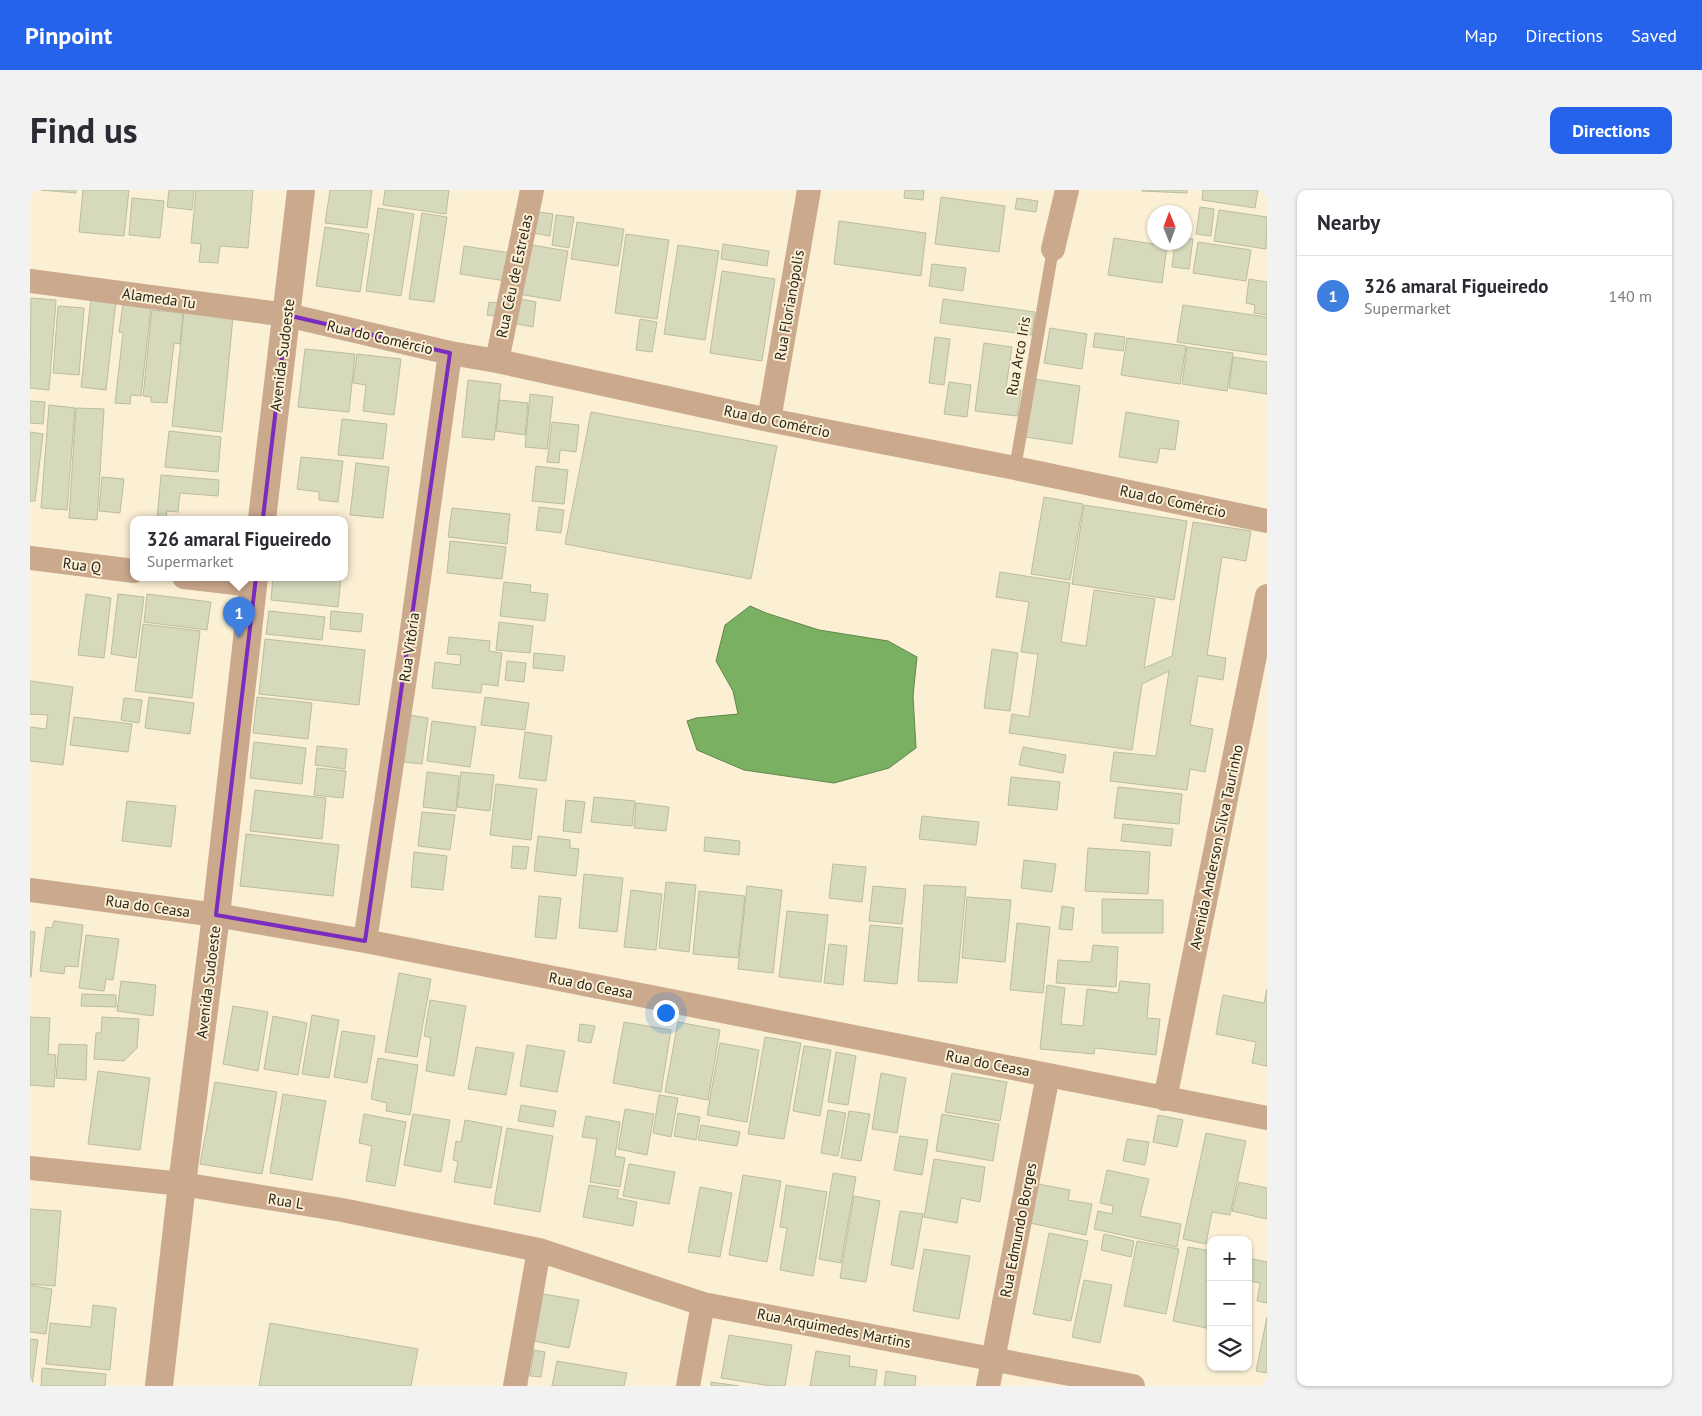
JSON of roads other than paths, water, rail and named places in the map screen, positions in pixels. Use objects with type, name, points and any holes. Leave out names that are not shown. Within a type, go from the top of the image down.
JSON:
[{"type":"street","name":"Avenida Sudoeste","points":[[262,516],[302,190]]},
{"type":"street","name":"Rua Céu de Estrelas","points":[[497,361],[532,190]]},
{"type":"street","name":"Rua Florianópolis","points":[[769,420],[809,190]]},
{"type":"street","points":[[1053,249],[1067,190]]},
{"type":"street","name":"Alameda Tu","points":[[30,281],[287,315]]},
{"type":"street","name":"Rua do Comércio","points":[[287,315],[450,353],[497,361],[769,420],[1015,468],[1267,521]]},
{"type":"street","name":"Rua Vitôria","points":[[365,941],[409,651],[450,353]]},
{"type":"street","name":"Rua Q","points":[[30,558],[130,570]]},
{"type":"street","name":"Avenida Sudoeste","points":[[159,1386],[254,581]]},
{"type":"street","name":"Avenida Anderson Silva Taurinho","points":[[1164,1099],[1267,596]]},
{"type":"street","name":"Rua do Ceasa","points":[[30,890],[216,915],[365,941],[1267,1118]]},
{"type":"street","name":"Rua Edmundo Borges","points":[[988,1386],[1048,1074]]},
{"type":"street","name":"Rua L","points":[[30,1168],[182,1184],[342,1210],[539,1250]]},
{"type":"street","points":[[515,1386],[539,1250]]},
{"type":"street","name":"Rua Arquimedes Martins","points":[[539,1250],[703,1304],[1134,1386]]},
{"type":"street","points":[[688,1386],[703,1304]]},
{"type":"lane","name":"Rua Arco Iris","points":[[1015,468],[1053,249]]},
{"type":"place","name":"326 amaral Figueiredo","points":[[239,638]]}]
